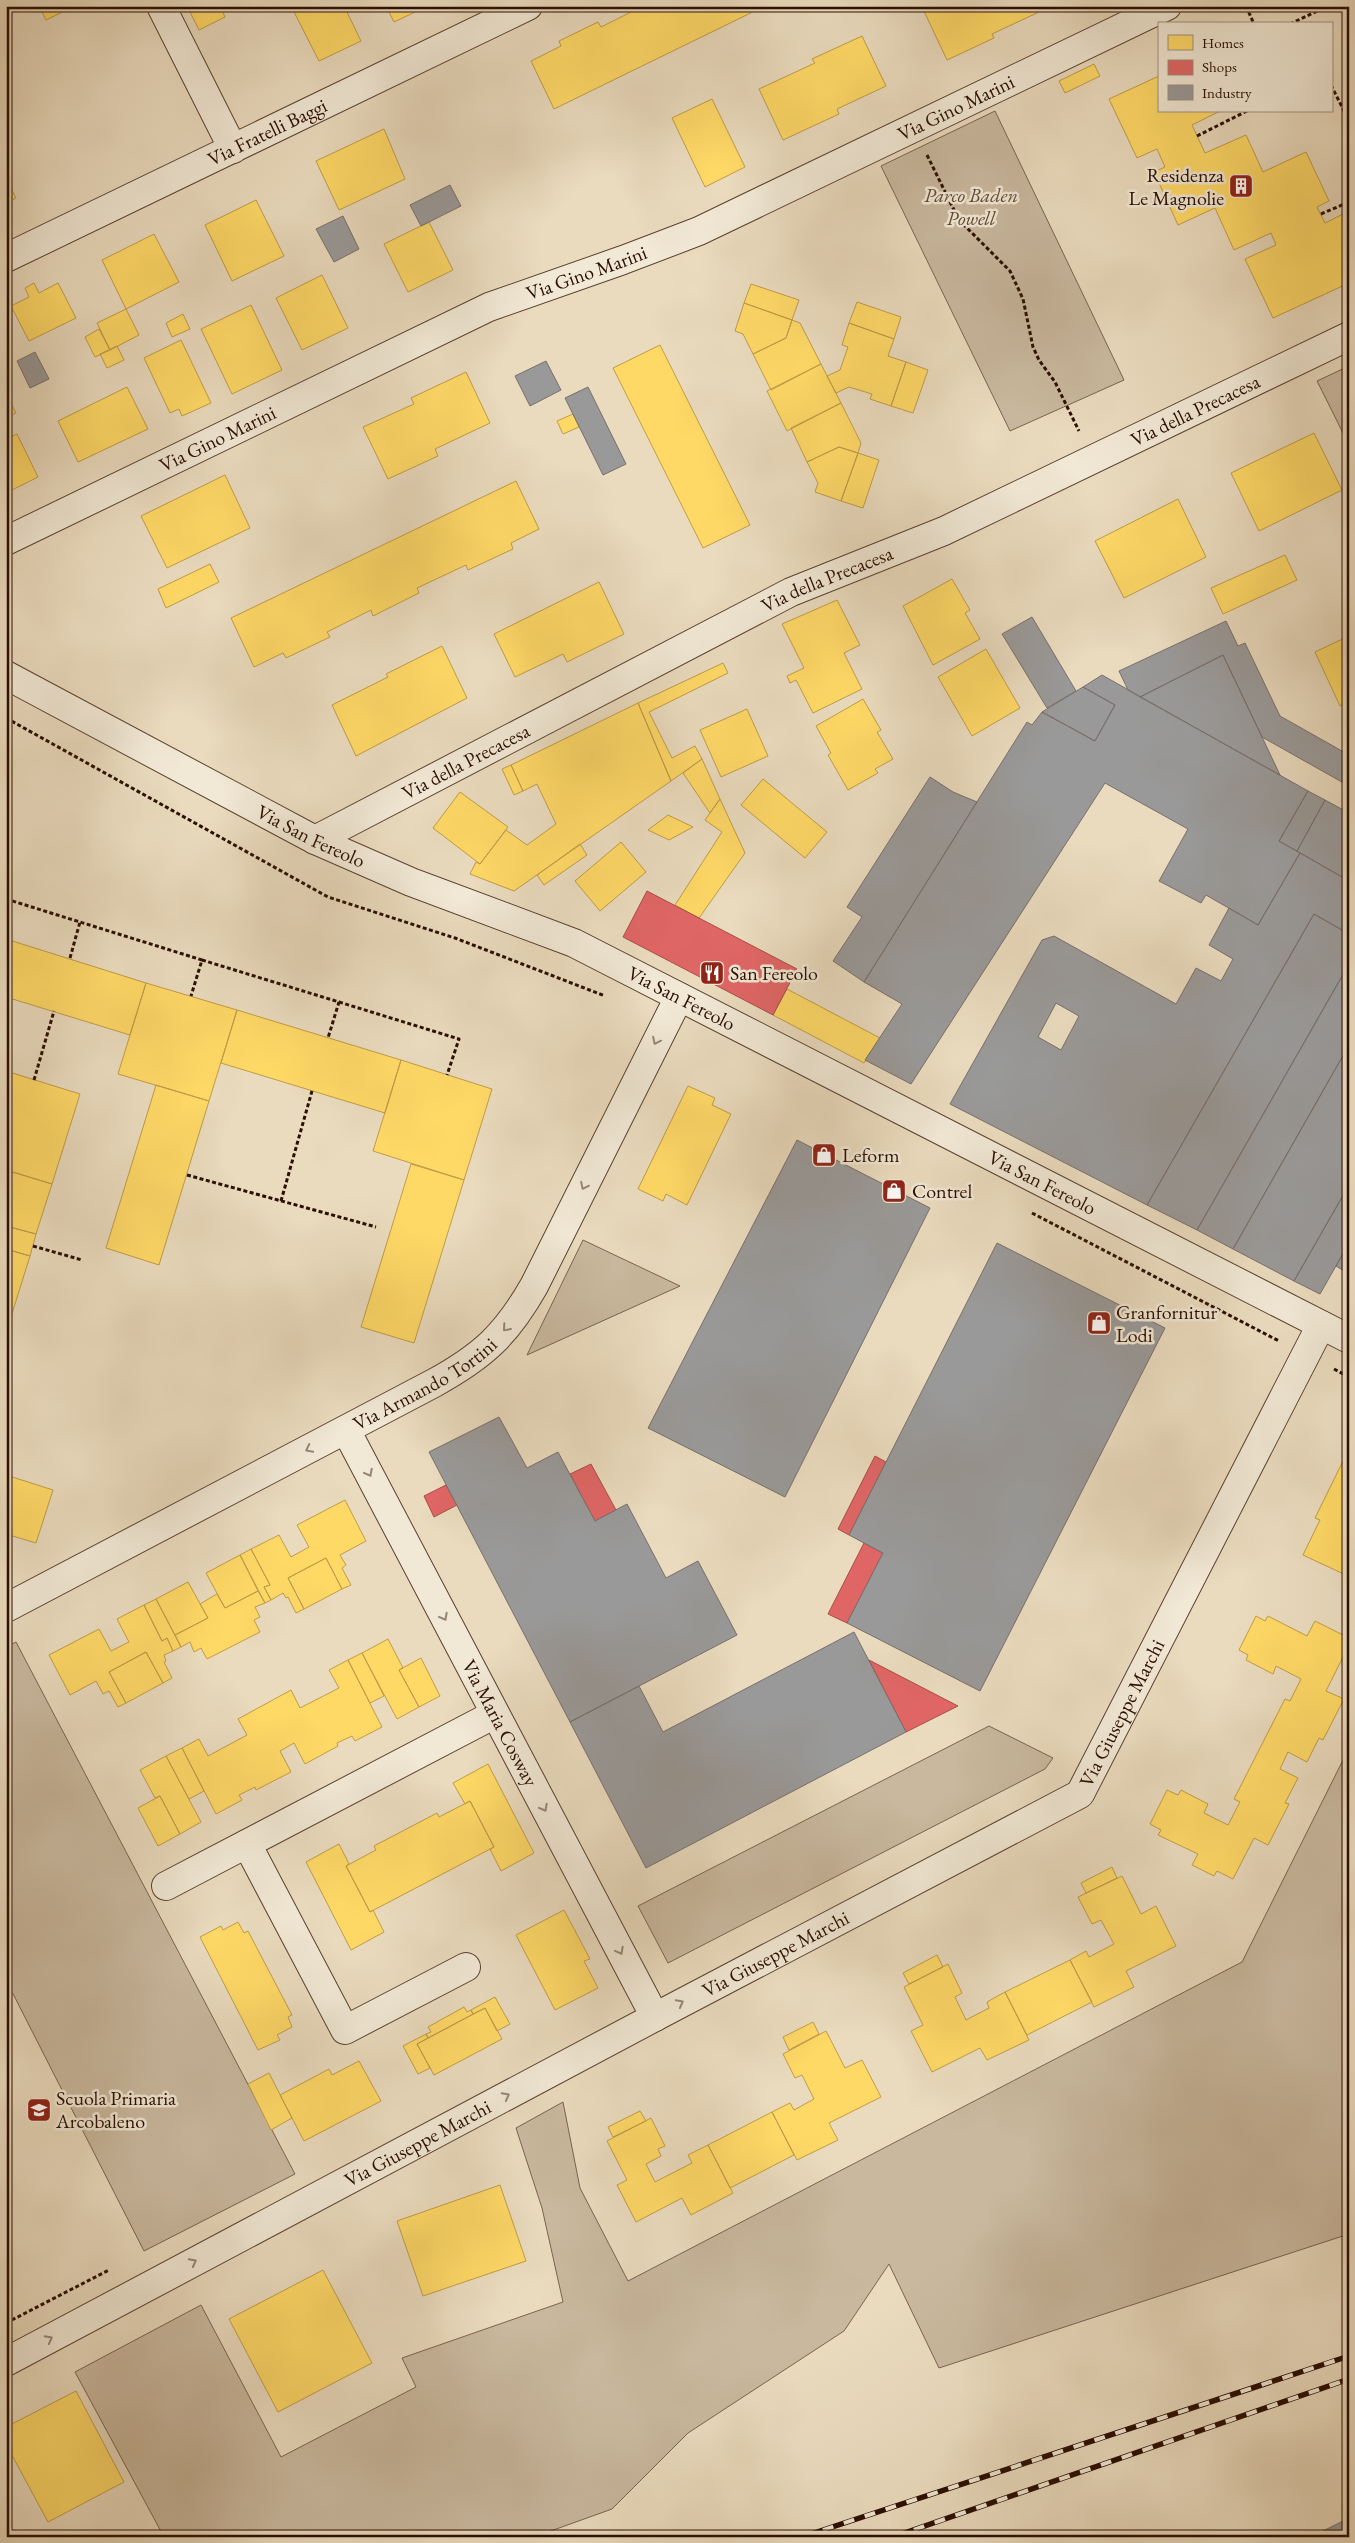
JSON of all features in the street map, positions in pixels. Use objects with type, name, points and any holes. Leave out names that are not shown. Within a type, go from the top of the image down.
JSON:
[{"type":"street","points":[[161,6],[233,149]]},
{"type":"street","name":"Via Fratelli Baggi","points":[[6,258],[528,6]]},
{"type":"street","name":"Via Gino Marini","points":[[6,541],[489,307],[699,231],[1167,6]]},
{"type":"street","name":"Via della Precacesa","points":[[315,840],[791,592],[944,531],[1349,336]]},
{"type":"street","name":"Via San Fereolo","points":[[6,675],[315,840],[411,882],[574,943],[1349,1339]]},
{"type":"street","name":"Via Armando Tortini","points":[[6,1608],[346,1430],[462,1367],[494,1343],[517,1316],[534,1286],[678,997]]},
{"type":"street","name":"Via Giuseppe Marchi","points":[[6,2362],[654,2017],[1080,1794],[1321,1325]]},
{"type":"street","name":"Via Maria Cosway","points":[[346,1430],[654,2017]]},
{"type":"street","points":[[166,1886],[496,1714]]},
{"type":"street","points":[[248,1844],[345,2030],[466,1967]]},
{"type":"path","points":[[1246,6],[1253,22]]},
{"type":"path","points":[[1294,22],[1328,6]]},
{"type":"path","points":[[1332,87],[1349,121]]},
{"type":"path","points":[[1344,112],[1349,110]]},
{"type":"path","points":[[1197,136],[1245,112]]},
{"type":"path","points":[[914,127],[954,210],[965,226],[1010,272],[1022,299],[1033,347],[1039,360],[1055,382],[1093,459]]},
{"type":"path","points":[[1320,214],[1349,202]]},
{"type":"path","points":[[6,899],[459,1039],[447,1075]]},
{"type":"path","points":[[70,958],[80,922]]},
{"type":"path","points":[[191,996],[202,960]]},
{"type":"path","points":[[328,1038],[339,1002]]},
{"type":"path","points":[[34,1080],[54,1011]]},
{"type":"path","points":[[281,1201],[312,1091]]},
{"type":"path","points":[[187,1174],[376,1227]]},
{"type":"path","points":[[1034,1216],[1349,1377]]},
{"type":"path","points":[[33,1246],[82,1260]]},
{"type":"path","points":[[1272,1348],[1276,1340]]},
{"type":"path","points":[[6,2323],[114,2268]]},
{"type":"green space","name":"Parco Baden Powell","points":[[995,111],[1124,380],[1010,431],[881,166]]},
{"type":"green space","points":[[1349,366],[1349,445],[1317,381]]},
{"type":"green space","points":[[583,1240],[680,1286],[527,1355]]},
{"type":"green space","points":[[16,1642],[295,2174],[144,2251],[6,1980],[6,1647]]},
{"type":"green space","points":[[989,1726],[1053,1758],[1045,1769],[668,1963],[638,1906]]},
{"type":"green space","points":[[1349,1748],[1349,2234],[939,2368],[889,2264],[844,2331],[688,2433],[612,2509],[534,2537],[164,2537],[75,2372],[201,2305],[281,2457],[416,2387],[402,2358],[563,2302],[542,2208],[516,2128],[563,2102],[580,2188],[628,2281],[1242,1962]]},
{"type":"building: Homes","points":[[39,6],[75,6],[46,20]]},
{"type":"building: Homes","points":[[187,6],[220,6],[225,17],[199,30]]},
{"type":"building: Homes","points":[[291,6],[344,6],[361,41],[319,61]]},
{"type":"building: Homes","points":[[386,6],[428,6],[394,22]]},
{"type":"building: Homes","points":[[643,6],[765,6],[554,109],[531,61],[561,46],[559,41],[598,22],[601,27]]},
{"type":"building: Homes","points":[[929,6],[1037,6],[1039,12],[992,34],[994,38],[947,60],[923,9]]},
{"type":"building: Homes","points":[[862,36],[886,86],[837,109],[839,114],[783,140],[759,89],[815,63],[812,59]]},
{"type":"building: Homes","points":[[1094,64],[1100,76],[1065,93],[1059,81]]},
{"type":"building: Homes","name":"Residenza Le Magnolie","points":[[1158,76],[1158,112],[1218,112],[1192,125],[1205,153],[1246,135],[1263,172],[1306,152],[1329,201],[1317,207],[1325,223],[1349,211],[1349,283],[1273,318],[1245,259],[1276,245],[1271,233],[1234,250],[1215,208],[1178,225],[1154,172],[1165,167],[1157,149],[1137,158],[1109,99]]},
{"type":"building: Homes","points":[[712,99],[745,167],[705,187],[672,118]]},
{"type":"building: Homes","points":[[384,129],[405,179],[339,210],[316,161]]},
{"type":"building: Homes","points":[[6,179],[16,198],[6,203]]},
{"type":"building: Homes","points":[[256,200],[284,256],[232,281],[205,225]]},
{"type":"building: Homes","points":[[429,222],[453,270],[408,292],[384,244]]},
{"type":"building: Homes","points":[[154,234],[179,282],[126,309],[102,260]]},
{"type":"building: Homes","points":[[322,275],[348,328],[302,350],[276,298]]},
{"type":"building: Homes","points":[[34,283],[39,293],[58,283],[76,318],[29,341],[11,306],[29,297],[25,288]]},
{"type":"building: Homes","points":[[751,284],[799,300],[792,320],[744,303]]},
{"type":"building: Homes","points":[[857,302],[901,317],[894,339],[849,323]]},
{"type":"building: Homes","points":[[744,303],[792,320],[786,338],[753,354],[743,334],[735,331]]},
{"type":"building: Homes","points":[[251,305],[282,370],[232,394],[201,329]]},
{"type":"building: Homes","points":[[126,309],[139,335],[110,350],[97,323]]},
{"type":"building: Homes","points":[[183,314],[190,329],[172,337],[166,323]]},
{"type":"building: Homes","points":[[792,320],[800,323],[821,364],[771,390],[753,354],[786,338]]},
{"type":"building: Homes","points":[[849,323],[894,339],[888,356],[906,362],[891,406],[870,399],[872,394],[849,387],[836,393],[827,376],[840,370],[848,347],[842,345]]},
{"type":"building: Homes","points":[[99,329],[110,350],[95,357],[85,337]]},
{"type":"building: Homes","points":[[181,340],[211,403],[182,416],[179,409],[170,413],[144,358]]},
{"type":"building: Homes","points":[[660,345],[750,525],[703,548],[613,368]]},
{"type":"building: Homes","points":[[117,346],[124,360],[107,368],[100,354]]},
{"type":"building: Homes","points":[[906,362],[928,370],[913,413],[891,406]]},
{"type":"building: Homes","points":[[821,364],[841,403],[787,431],[767,391]]},
{"type":"building: Homes","points":[[466,372],[490,423],[435,449],[438,456],[388,479],[363,427],[414,404],[411,398]]},
{"type":"building: Homes","points":[[127,387],[148,429],[78,462],[58,421]]},
{"type":"building: Homes","points":[[10,401],[16,413],[10,416],[6,403]]},
{"type":"building: Homes","points":[[841,403],[861,443],[858,453],[839,447],[807,462],[791,428]]},
{"type":"building: Homes","points":[[573,414],[579,427],[563,434],[557,421]]},
{"type":"building: Homes","points":[[1314,433],[1342,490],[1259,531],[1231,473]]},
{"type":"building: Homes","points":[[17,434],[38,477],[6,493],[6,439]]},
{"type":"building: Homes","points":[[839,447],[858,453],[841,501],[815,492],[818,483],[807,462]]},
{"type":"building: Homes","points":[[858,453],[879,460],[863,508],[841,501]]},
{"type":"building: Homes","points":[[225,475],[250,528],[167,568],[141,516]]},
{"type":"building: Homes","points":[[516,481],[539,529],[511,543],[513,549],[468,570],[466,565],[417,588],[419,593],[373,616],[371,610],[327,632],[330,637],[286,658],[283,653],[254,667],[231,618]]},
{"type":"building: Homes","points":[[1178,499],[1206,557],[1124,598],[1095,541]]},
{"type":"building: Homes","points":[[1285,555],[1297,580],[1223,614],[1211,588]]},
{"type":"building: Homes","points":[[210,564],[219,582],[166,608],[158,589]]},
{"type":"building: Homes","points":[[952,579],[970,610],[965,613],[980,639],[933,665],[903,606]]},
{"type":"building: Homes","points":[[599,582],[624,634],[567,662],[563,654],[515,677],[494,634]]},
{"type":"building: Homes","points":[[837,600],[860,645],[844,653],[862,689],[813,713],[796,680],[790,683],[787,676],[804,668],[782,624]]},
{"type":"building: Homes","points":[[1349,636],[1349,702],[1340,706],[1315,652]]},
{"type":"building: Homes","points":[[442,646],[467,698],[356,756],[332,705],[388,677],[386,674]]},
{"type":"building: Homes","points":[[986,649],[1020,708],[972,736],[938,677]]},
{"type":"building: Homes","points":[[723,663],[728,673],[649,712],[672,758],[695,746],[702,759],[671,781],[638,703]]},
{"type":"building: Homes","points":[[863,699],[881,730],[877,732],[893,759],[875,769],[878,773],[848,790],[828,755],[831,753],[816,726]]},
{"type":"building: Homes","points":[[638,703],[671,781],[514,891],[470,874],[476,862],[480,864],[506,830],[527,845],[556,824],[537,784],[523,791],[511,765]]},
{"type":"building: Homes","points":[[747,709],[768,756],[721,777],[700,730]]},
{"type":"building: Homes","points":[[702,759],[720,799],[710,813],[683,773]]},
{"type":"building: Homes","points":[[511,765],[523,791],[514,795],[502,769]]},
{"type":"building: Homes","points":[[763,779],[827,832],[805,858],[741,805]]},
{"type":"building: Homes","points":[[460,792],[508,827],[480,864],[433,828]]},
{"type":"building: Homes","points":[[720,799],[745,853],[699,918],[675,905],[722,832],[705,820]]},
{"type":"building: Homes","points":[[668,815],[693,827],[669,840],[648,830]]},
{"type":"building: Homes","points":[[621,842],[646,872],[600,911],[575,881]]},
{"type":"building: Homes","points":[[580,844],[587,855],[544,885],[537,875]]},
{"type":"building: Homes","points":[[6,939],[146,983],[130,1035],[6,997]]},
{"type":"building: Homes","points":[[146,983],[237,1010],[209,1101],[118,1074]]},
{"type":"building: Homes","points":[[787,989],[880,1038],[864,1063],[773,1015]]},
{"type":"building: Homes","points":[[237,1010],[401,1060],[385,1113],[221,1063]]},
{"type":"building: Homes","points":[[401,1060],[492,1089],[464,1180],[373,1151]]},
{"type":"building: Homes","points":[[6,1071],[80,1094],[52,1184],[6,1170]]},
{"type":"building: Homes","points":[[156,1085],[209,1101],[159,1265],[106,1248]]},
{"type":"building: Homes","points":[[688,1086],[715,1098],[712,1105],[731,1114],[687,1205],[666,1194],[663,1201],[638,1189]]},
{"type":"building: Homes","points":[[411,1164],[464,1180],[414,1343],[361,1327]]},
{"type":"building: Homes","points":[[6,1170],[52,1184],[36,1234],[6,1226]]},
{"type":"building: Homes","points":[[6,1226],[36,1234],[30,1256],[6,1249]]},
{"type":"building: Homes","points":[[6,1249],[30,1256],[6,1333]]},
{"type":"building: Homes","points":[[1344,1459],[1349,1462],[1348,1576],[1303,1555],[1320,1520],[1315,1518]]},
{"type":"building: Homes","points":[[6,1475],[53,1490],[36,1543],[6,1534]]},
{"type":"building: Homes","points":[[345,1500],[366,1541],[340,1555],[346,1565],[342,1568],[351,1585],[342,1589],[326,1558],[288,1578],[304,1609],[296,1613],[288,1597],[286,1598],[283,1593],[271,1600],[264,1587],[270,1585],[251,1549],[279,1535],[291,1557],[309,1547],[297,1525]]},
{"type":"building: Homes","points":[[251,1549],[270,1585],[264,1587],[271,1600],[265,1603],[240,1555]]},
{"type":"building: Homes","points":[[240,1555],[258,1591],[225,1608],[206,1573]]},
{"type":"building: Homes","points":[[326,1558],[342,1589],[304,1609],[288,1578]]},
{"type":"building: Homes","points":[[188,1582],[208,1618],[175,1635],[156,1599]]},
{"type":"building: Homes","points":[[258,1591],[265,1603],[255,1607],[260,1617],[254,1620],[260,1632],[207,1659],[201,1648],[194,1652],[190,1642],[181,1647],[175,1635],[208,1618],[200,1604],[217,1594],[225,1608]]},
{"type":"building: Homes","points":[[156,1599],[181,1647],[173,1651],[167,1638],[162,1641],[144,1605]]},
{"type":"building: Homes","points":[[144,1605],[162,1641],[167,1638],[173,1651],[164,1655],[166,1661],[164,1662],[172,1678],[163,1683],[146,1652],[109,1672],[126,1703],[118,1707],[109,1691],[103,1694],[96,1681],[70,1695],[49,1655],[99,1629],[111,1651],[129,1642],[117,1619]]},
{"type":"building: Homes","points":[[1256,1616],[1265,1621],[1268,1616],[1307,1636],[1315,1621],[1349,1638],[1349,1645],[1326,1691],[1344,1699],[1323,1740],[1319,1738],[1307,1762],[1288,1752],[1280,1769],[1298,1778],[1285,1803],[1289,1804],[1268,1845],[1254,1838],[1233,1879],[1217,1871],[1214,1876],[1192,1865],[1198,1854],[1158,1835],[1161,1830],[1150,1824],[1167,1790],[1178,1795],[1181,1790],[1208,1804],[1204,1813],[1228,1825],[1240,1802],[1234,1799],[1285,1699],[1290,1701],[1301,1679],[1276,1666],[1273,1674],[1246,1660],[1248,1655],[1239,1650]]},
{"type":"building: Homes","points":[[388,1639],[403,1668],[399,1670],[419,1707],[397,1719],[362,1653]]},
{"type":"building: Homes","points":[[146,1652],[163,1683],[126,1703],[109,1672]]},
{"type":"building: Homes","points":[[362,1653],[384,1696],[370,1703],[348,1660]]},
{"type":"building: Homes","points":[[421,1658],[440,1696],[419,1707],[399,1670]]},
{"type":"building: Homes","points":[[348,1660],[382,1727],[355,1741],[352,1736],[337,1743],[338,1746],[305,1764],[294,1743],[280,1751],[291,1772],[256,1790],[255,1787],[239,1795],[242,1800],[216,1814],[182,1748],[199,1739],[208,1756],[247,1735],[238,1719],[291,1690],[300,1708],[339,1688],[329,1670]]},
{"type":"building: Homes","points":[[182,1748],[204,1791],[189,1799],[166,1756]]},
{"type":"building: Homes","points":[[166,1756],[201,1822],[180,1834],[160,1796],[155,1798],[140,1770]]},
{"type":"building: Homes","points":[[488,1764],[534,1853],[501,1871],[490,1849],[494,1847],[470,1801],[465,1804],[453,1783]]},
{"type":"building: Homes","points":[[160,1796],[180,1834],[158,1846],[138,1808]]},
{"type":"building: Homes","points":[[470,1801],[494,1847],[370,1912],[346,1866],[376,1850],[374,1846],[437,1813],[439,1817]]},
{"type":"building: Homes","points":[[339,1844],[349,1864],[346,1866],[370,1912],[373,1910],[384,1932],[351,1950],[306,1862]]},
{"type":"building: Homes","points":[[1112,1867],[1117,1878],[1086,1893],[1081,1883]]},
{"type":"building: Homes","points":[[1122,1876],[1141,1914],[1156,1906],[1176,1946],[1126,1971],[1134,1987],[1094,2007],[1070,1960],[1086,1951],[1089,1957],[1114,1944],[1101,1920],[1092,1924],[1078,1897]]},
{"type":"building: Homes","points":[[564,1910],[590,1959],[584,1961],[598,1988],[555,2010],[516,1935]]},
{"type":"building: Homes","points":[[238,1922],[244,1933],[248,1931],[292,2015],[288,2017],[292,2027],[277,2035],[280,2040],[258,2050],[200,1937],[221,1926],[223,1930]]},
{"type":"building: Homes","points":[[937,1955],[943,1967],[909,1984],[903,1973]]},
{"type":"building: Homes","points":[[1070,1960],[1092,2002],[1027,2035],[1005,1992]]},
{"type":"building: Homes","points":[[948,1964],[962,1993],[955,1997],[966,2020],[989,2008],[987,2002],[1005,1992],[1029,2040],[987,2060],[980,2048],[932,2072],[911,2031],[923,2025],[904,1987]]},
{"type":"building: Homes","points":[[495,1997],[510,2024],[497,2031],[485,2008],[473,2014],[471,2010]]},
{"type":"building: Homes","points":[[464,2007],[467,2012],[471,2010],[473,2014],[428,2038],[426,2034],[431,2032],[428,2027]]},
{"type":"building: Homes","points":[[485,2008],[502,2039],[434,2075],[417,2044]]},
{"type":"building: Homes","points":[[813,2022],[819,2034],[789,2050],[783,2037]]},
{"type":"building: Homes","points":[[826,2031],[845,2068],[862,2060],[881,2097],[829,2123],[838,2140],[797,2160],[772,2112],[790,2103],[794,2110],[814,2099],[802,2075],[795,2078],[783,2054]]},
{"type":"building: Homes","points":[[426,2034],[428,2038],[417,2044],[430,2068],[418,2074],[403,2046]]},
{"type":"building: Homes","points":[[359,2061],[381,2101],[304,2141],[280,2095],[329,2069],[332,2075]]},
{"type":"building: Homes","points":[[269,2073],[292,2118],[271,2130],[248,2084]]},
{"type":"building: Homes","points":[[640,2111],[646,2121],[613,2137],[608,2127]]},
{"type":"building: Homes","points":[[772,2112],[794,2155],[730,2188],[708,2145]]},
{"type":"building: Homes","points":[[651,2118],[665,2146],[658,2149],[661,2156],[646,2164],[655,2182],[692,2163],[688,2155],[708,2145],[733,2193],[691,2215],[682,2198],[636,2222],[617,2185],[627,2180],[607,2141]]},
{"type":"building: Homes","points":[[500,2185],[526,2261],[423,2296],[397,2221]]},
{"type":"building: Homes","points":[[323,2270],[372,2363],[278,2412],[229,2319]]},
{"type":"building: Homes","points":[[76,2391],[124,2482],[48,2522],[6,2444],[6,2427]]},
{"type":"building: Shops","points":[[647,891],[797,969],[773,1015],[623,937]]},
{"type":"building: Shops","points":[[875,1456],[886,1462],[849,1535],[838,1529]]},
{"type":"building: Shops","points":[[591,1464],[616,1510],[595,1521],[570,1474]]},
{"type":"building: Shops","points":[[446,1485],[457,1505],[434,1517],[424,1496]]},
{"type":"building: Shops","points":[[864,1543],[883,1553],[847,1623],[828,1614]]},
{"type":"building: Shops","points":[[869,1660],[958,1706],[906,1732]]},
{"type":"building: Industry","points":[[450,185],[461,206],[421,226],[410,205]]},
{"type":"building: Industry","points":[[343,216],[359,249],[334,262],[316,229]]},
{"type":"building: Industry","points":[[35,352],[49,379],[30,388],[17,361]]},
{"type":"building: Industry","points":[[546,361],[561,390],[530,406],[515,376]]},
{"type":"building: Industry","points":[[588,387],[626,464],[603,475],[565,398]]},
{"type":"building: Industry","points":[[1032,617],[1076,691],[1047,708],[1002,634]]},
{"type":"building: Industry","points":[[1226,621],[1238,646],[1245,643],[1280,716],[1349,755],[1349,786],[1262,737],[1223,655],[1140,697],[1128,690],[1119,671]]},
{"type":"building: Industry","points":[[1223,655],[1262,737],[1280,775],[1140,697]]},
{"type":"building: Industry","points":[[1102,675],[1308,791],[1279,841],[1300,853],[1258,925],[1206,895],[1201,903],[1159,881],[1188,829],[1105,783],[911,1084],[865,1060],[902,1004],[864,982],[1027,722],[1032,725],[1042,712],[1095,741],[1115,705],[1083,687]]},
{"type":"building: Industry","points":[[1083,687],[1115,705],[1095,741],[1042,712]]},
{"type":"building: Industry","points":[[930,777],[953,792],[977,802],[864,982],[833,961],[862,917],[847,907]]},
{"type":"building: Industry","points":[[1308,791],[1325,800],[1297,851],[1279,841]]},
{"type":"building: Industry","points":[[1325,800],[1349,813],[1349,881],[1297,851]]},
{"type":"building: Industry","points":[[1300,853],[1349,881],[1349,934],[1314,914],[1147,1205],[950,1104],[1042,940],[1054,936],[1176,1004],[1196,968],[1221,981],[1233,959],[1209,945],[1229,908],[1258,925]],"holes":[[[1056,1003],[1079,1016],[1061,1050],[1038,1037]]]},
{"type":"building: Industry","points":[[1314,914],[1349,934],[1349,964],[1197,1230],[1147,1205]]},
{"type":"building: Industry","points":[[1349,964],[1349,1045],[1233,1249],[1197,1230]]},
{"type":"building: Industry","points":[[1349,1045],[1349,1185],[1294,1281],[1233,1249]]},
{"type":"building: Industry","points":[[797,1140],[930,1208],[785,1497],[648,1428]]},
{"type":"building: Industry","points":[[1349,1185],[1349,1243],[1320,1294],[1294,1281]]},
{"type":"building: Industry","points":[[997,1243],[1165,1328],[980,1691],[847,1623],[883,1553],[849,1535]]},
{"type":"building: Industry","points":[[1349,1243],[1349,1274],[1336,1266]]},
{"type":"building: Industry","points":[[499,1417],[527,1468],[558,1452],[595,1521],[627,1504],[666,1578],[698,1561],[737,1635],[570,1722],[429,1452]]},
{"type":"building: Industry","points":[[854,1632],[906,1732],[646,1868],[570,1722],[639,1686],[663,1732]]},
{"type":"building: Industry","points":[[1349,2518],[1349,2537],[1311,2537]]},
{"type":"railway","points":[[802,2537],[1349,2356]]},
{"type":"railway","points":[[893,2537],[1349,2379]]},
{"type":"place","name":"Residenza Le Magnolie","points":[[1241,186]]},
{"type":"place","name":"San Fereolo","points":[[712,973]]},
{"type":"place","name":"Leform","points":[[824,1155]]},
{"type":"place","name":"Contrel","points":[[894,1191]]},
{"type":"place","name":"Granfornitur Lodi","points":[[1099,1323]]},
{"type":"place","name":"Scuola Primaria Arcobaleno","points":[[39,2110]]}]
